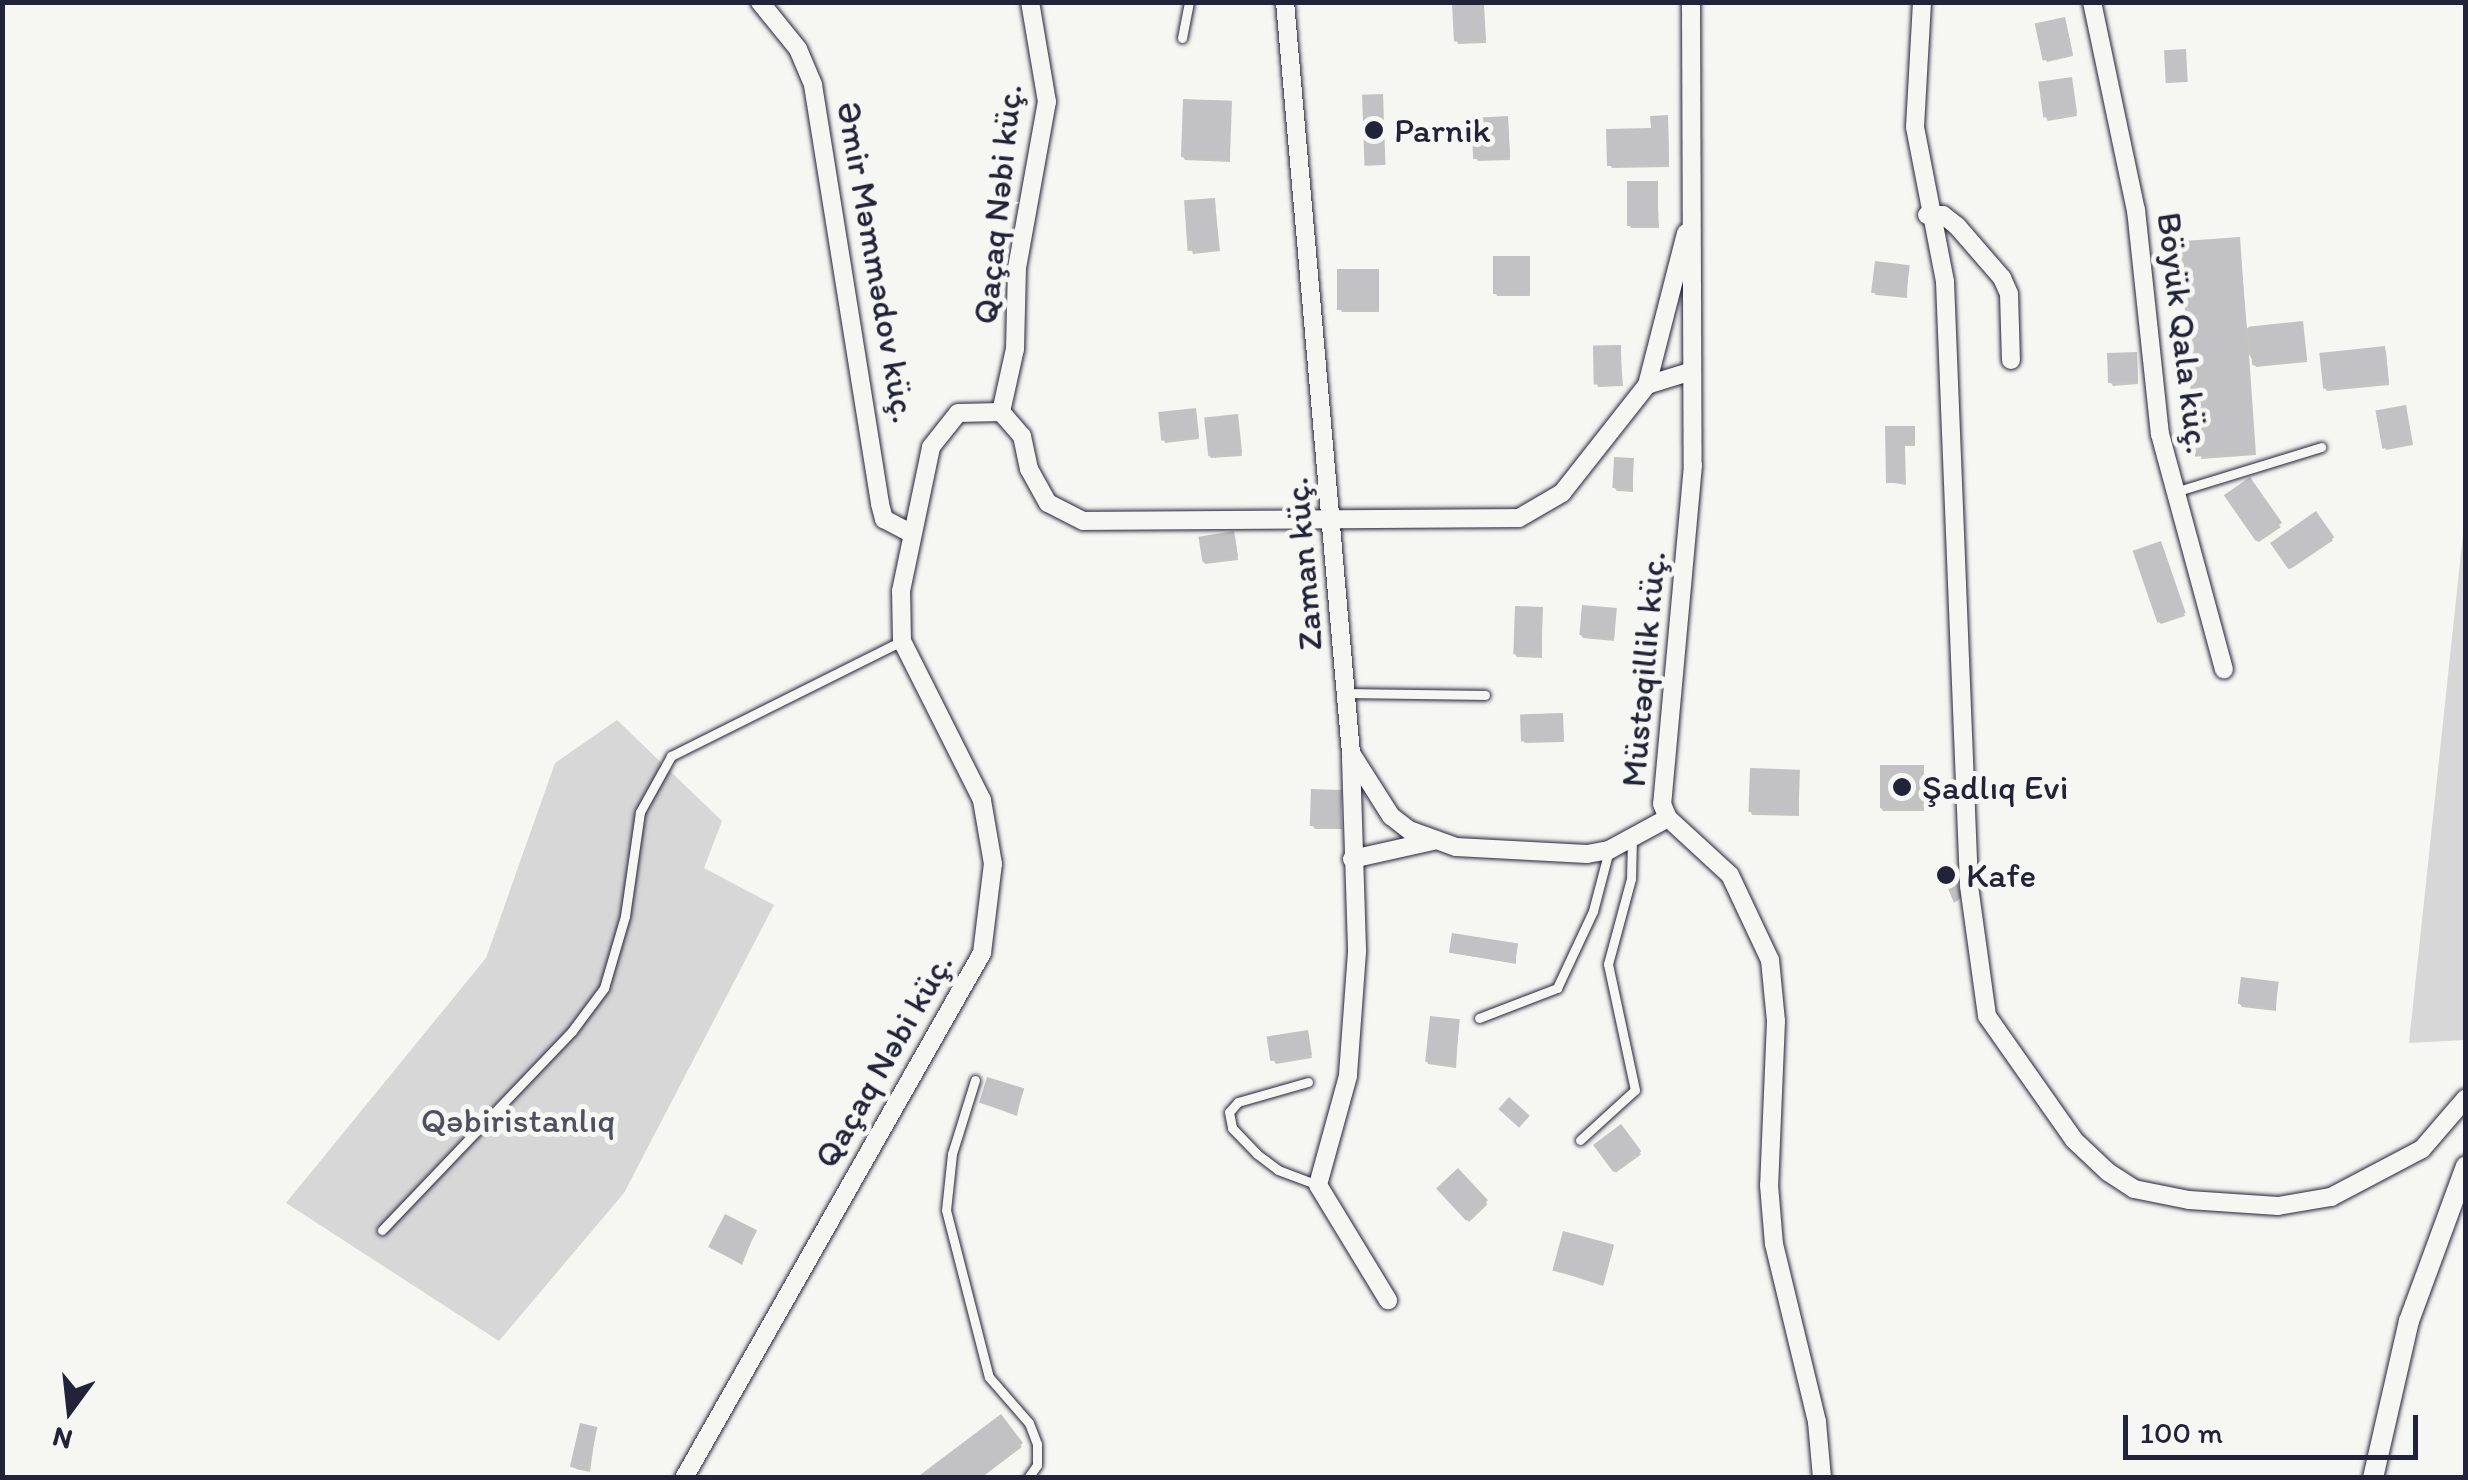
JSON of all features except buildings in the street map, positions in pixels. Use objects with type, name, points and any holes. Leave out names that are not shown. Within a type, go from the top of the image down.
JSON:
[{"type":"street","name":"Əmir Məmmədov küç.","points":[[760,2],[798,50],[812,85],[880,504],[884,520],[910,533]]},
{"type":"street","name":"Qaçaq Nəbi küç.","points":[[1001,412],[1047,102],[1030,2]]},
{"type":"street","name":"Zaman küç.","points":[[1285,2],[1318,405],[1335,522],[1351,752],[1392,816],[1434,841],[1549,854],[1609,850],[1668,818]]},
{"type":"street","name":"Müstəqillik küç.","points":[[1691,2],[1689,372],[1693,465],[1662,785],[1668,818],[1730,875],[1770,960],[1776,1020],[1769,1184],[1774,1244],[1817,1422],[1822,1478]]},
{"type":"street","points":[[1922,2],[1915,127],[1927,215],[1945,282],[1968,886],[1987,1016],[2074,1140],[2108,1172],[2134,1189],[2189,1200],[2278,1206],[2331,1198],[2422,1149],[2466,1098]]},
{"type":"street","name":"Böyük Qala küç.","points":[[2092,2],[2136,210],[2160,434],[2224,669]]},
{"type":"street","points":[[1927,215],[1944,215],[2002,278],[2010,294],[2011,360]]},
{"type":"street","points":[[902,640],[910,533],[931,448],[958,412],[1001,412],[1022,436],[1028,469],[1048,503],[1083,522],[1519,518],[1542,510],[1646,385],[1680,241],[1689,229]]},
{"type":"street","points":[[1646,385],[1689,372]]},
{"type":"street","name":"Qaçaq Nəbi küç.","points":[[684,1478],[982,954],[992,864],[982,800],[902,640]]},
{"type":"street","points":[[1351,752],[1357,952],[1348,1076],[1318,1184],[1388,1300]]},
{"type":"street","points":[[1352,859],[1434,841]]},
{"type":"street","points":[[2373,1478],[2409,1321],[2466,1166]]},
{"type":"lane","points":[[1182,38],[1189,2]]},
{"type":"lane","points":[[2173,492],[2321,447]]},
{"type":"lane","points":[[382,1230],[572,1031],[604,988],[625,916],[640,812],[671,756],[902,640]]},
{"type":"lane","points":[[1348,694],[1485,695]]},
{"type":"lane","points":[[1580,1140],[1635,1090],[1608,964],[1631,879],[1632,838]]},
{"type":"lane","points":[[1479,1018],[1557,988],[1594,911],[1609,850]]},
{"type":"lane","points":[[974,1080],[952,1154],[946,1210],[989,1377],[1029,1424],[1036,1444],[1037,1465],[1028,1478]]},
{"type":"lane","points":[[1308,1082],[1238,1102],[1229,1112],[1232,1128],[1257,1154],[1278,1170],[1318,1184]]},
{"type":"green space","points":[[2465,515],[2465,1040],[2409,1043]]},
{"type":"green space","name":"Qəbiristanlıq","points":[[617,720],[722,821],[704,868],[774,905],[624,1193],[499,1341],[286,1203],[486,958],[555,763]]},
{"type":"place","name":"Parnik","points":[[1374,130]]},
{"type":"place","name":"Şadlıq Evi","points":[[1902,787]]},
{"type":"place","name":"Kafe","points":[[1946,875]]}]
